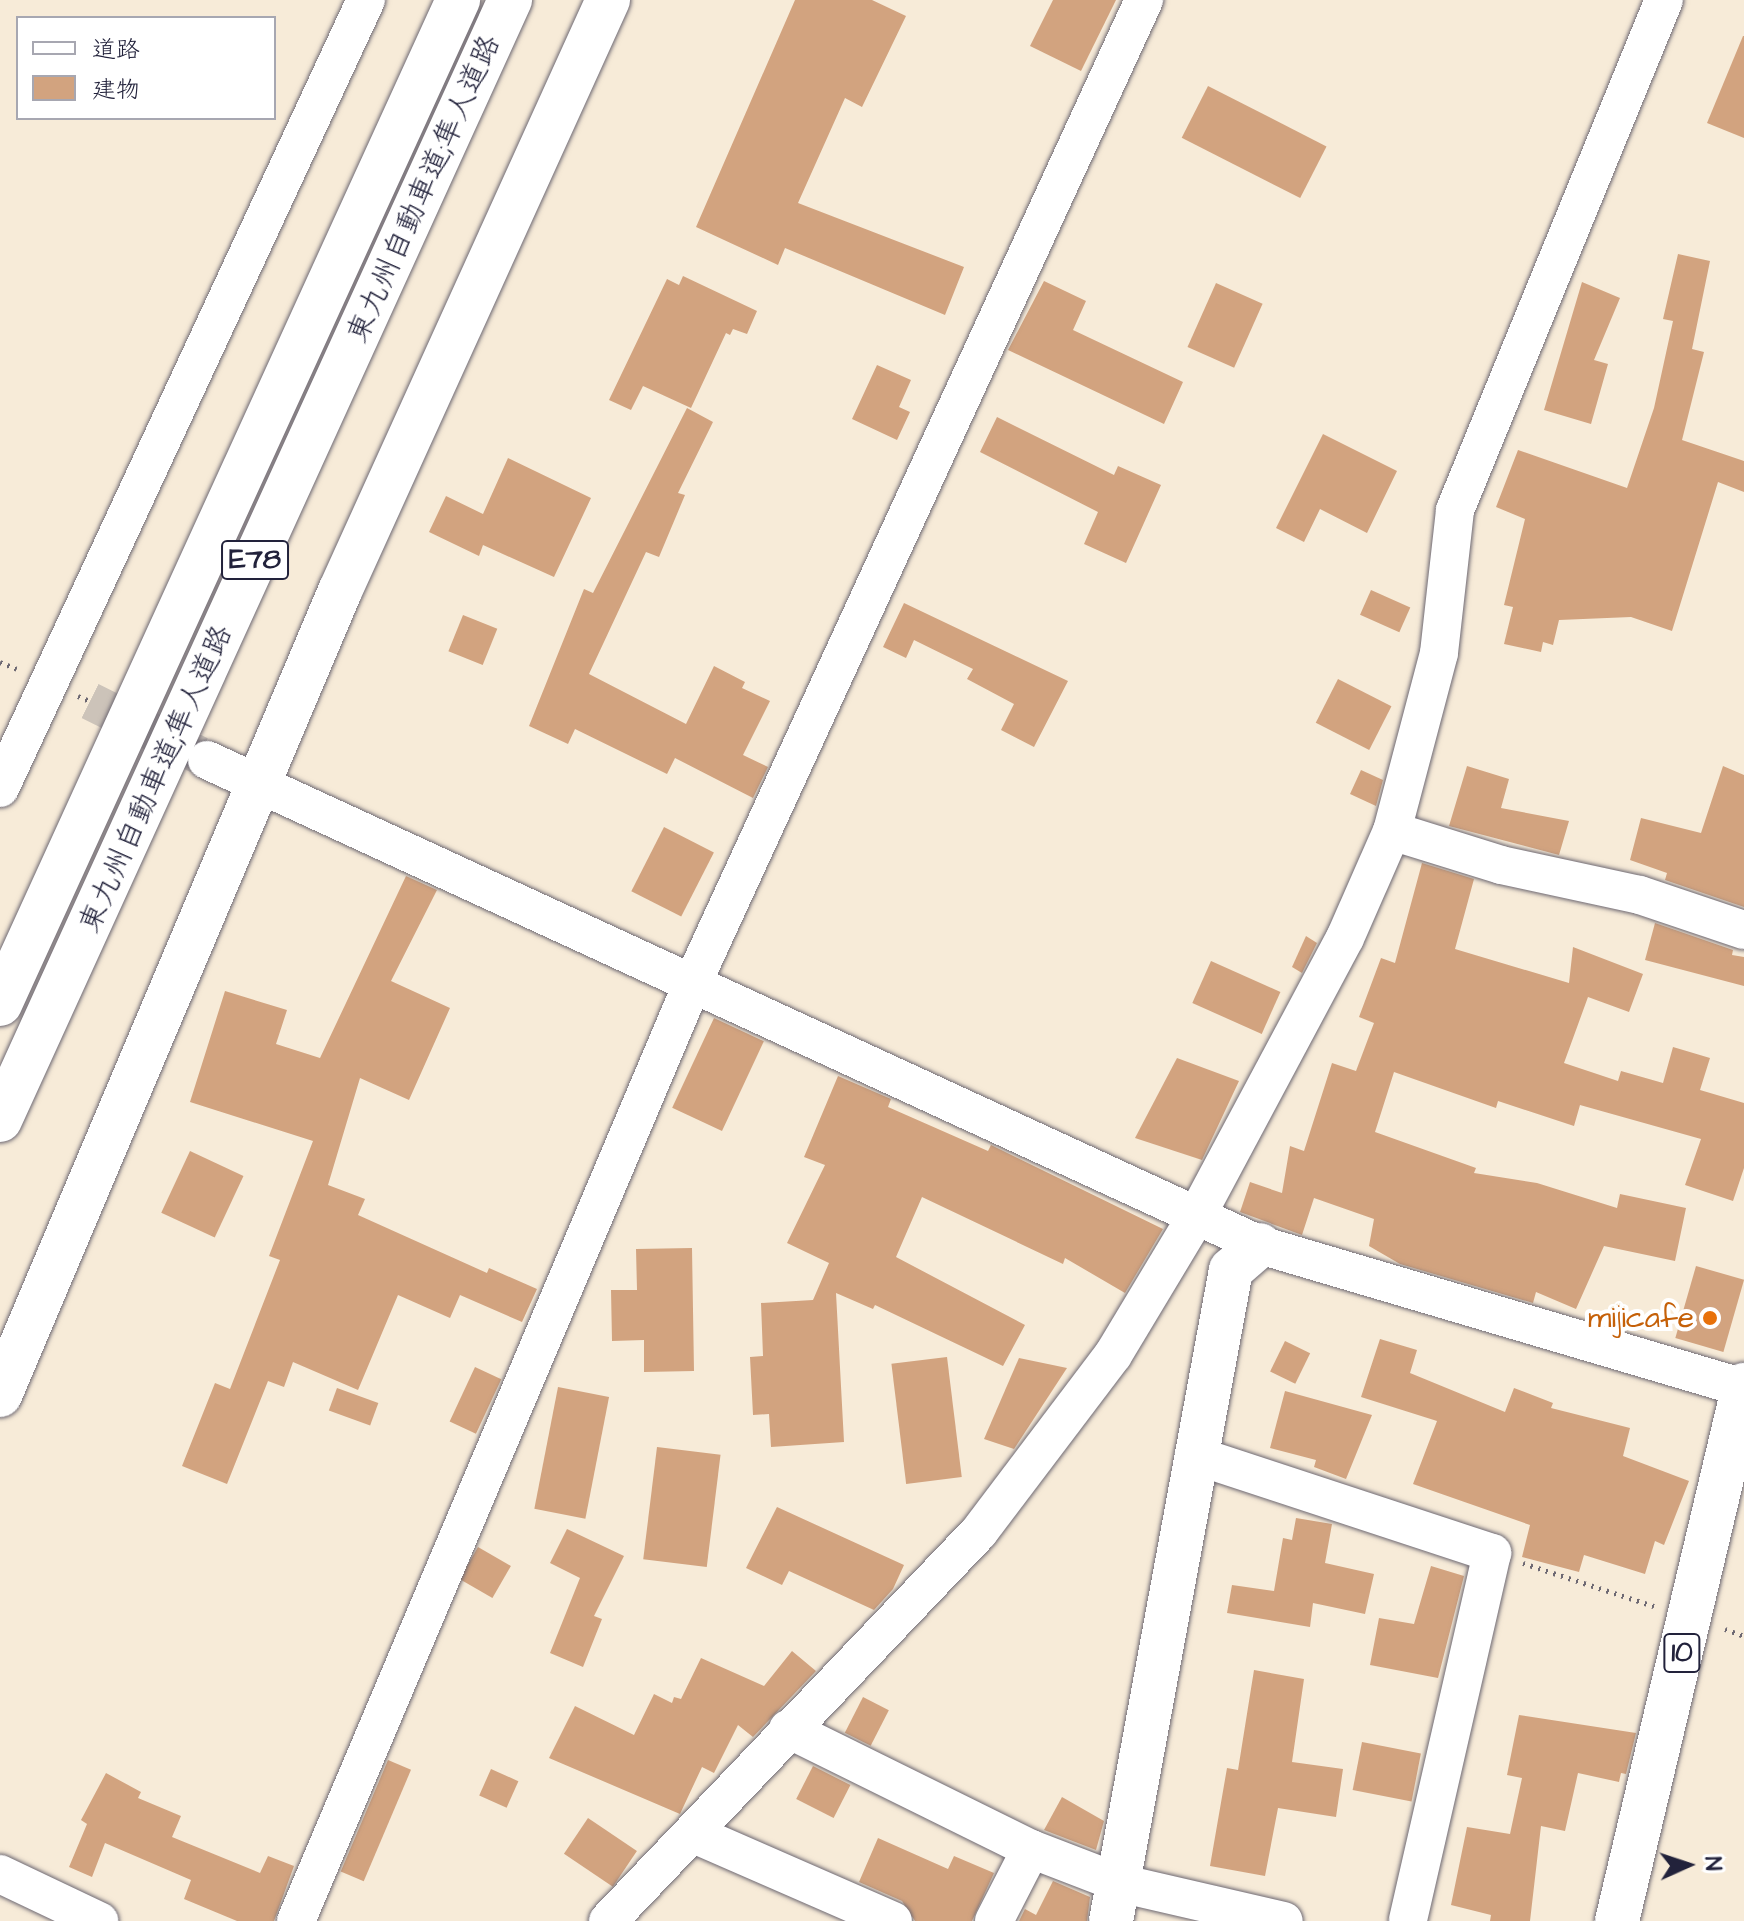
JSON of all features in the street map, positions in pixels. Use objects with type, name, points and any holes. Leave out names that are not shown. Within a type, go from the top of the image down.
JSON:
[{"type":"main road","name":"東九州自動車道;隼人道路","points":[[0,1004],[458,0]]},
{"type":"main road","name":"東九州自動車道;隼人道路","points":[[0,1120],[510,0]]},
{"type":"main road","points":[[0,1395],[257,784],[608,0]]},
{"type":"main road","points":[[1115,1902],[1194,1455],[1231,1270],[1260,1245]]},
{"type":"main road","name":"10","points":[[1617,1921],[1744,1387]]},
{"type":"street","points":[[0,788],[366,0]]},
{"type":"street","points":[[296,1921],[693,982],[1144,0]]},
{"type":"street","points":[[608,1921],[979,1532],[1113,1355],[1197,1215],[1345,938],[1392,831],[1439,653],[1455,510],[1664,0]]},
{"type":"street","points":[[207,760],[1260,1245],[1744,1387]]},
{"type":"street","points":[[1392,831],[1501,865],[1640,895],[1744,930]]},
{"type":"street","points":[[1194,1455],[1492,1553],[1408,1921]]},
{"type":"street","points":[[788,1729],[1031,1849],[1115,1902],[1284,1921]]},
{"type":"street","points":[[694,1834],[893,1921]]},
{"type":"street","points":[[994,1921],[1031,1849]]},
{"type":"street","points":[[0,1874],[99,1921]]},
{"type":"path","points":[[1492,1553],[1691,1618]]},
{"type":"building","points":[[795,0],[872,0],[906,16],[862,107],[845,98],[798,203],[964,267],[945,315],[785,248],[778,265],[696,227]]},
{"type":"building","points":[[1053,0],[1116,0],[1081,71],[1030,46]]},
{"type":"building","points":[[1744,36],[1744,138],[1707,123]]},
{"type":"building","points":[[1208,86],[1327,146],[1300,198],[1182,138]]},
{"type":"building","points":[[1678,254],[1710,261],[1692,349],[1704,352],[1682,440],[1744,461],[1744,492],[1718,482],[1672,631],[1631,617],[1559,620],[1553,645],[1543,642],[1541,652],[1504,644],[1513,607],[1504,605],[1525,519],[1496,507],[1518,450],[1627,488],[1654,408],[1673,321],[1663,319]]},
{"type":"building","points":[[683,276],[757,311],[747,334],[733,329],[730,335],[726,333],[691,408],[643,386],[631,410],[609,400],[667,279],[679,285]]},
{"type":"building","points":[[1044,281],[1086,301],[1073,330],[1183,382],[1164,424],[1008,350]]},
{"type":"building","points":[[1582,282],[1620,298],[1594,360],[1608,364],[1591,424],[1544,410]]},
{"type":"building","points":[[1216,283],[1263,304],[1234,368],[1188,347]]},
{"type":"building","points":[[877,365],[911,380],[899,407],[910,412],[897,440],[852,419]]},
{"type":"building","points":[[687,408],[713,422],[678,493],[685,495],[659,557],[646,552],[589,674],[686,724],[714,666],[745,682],[742,688],[770,701],[743,755],[768,767],[753,798],[675,758],[667,774],[575,729],[568,744],[529,726],[584,589],[593,593]]},
{"type":"building","points":[[997,417],[1114,475],[1118,466],[1161,485],[1126,563],[1084,544],[1098,512],[980,452]]},
{"type":"building","points":[[1323,434],[1397,471],[1367,533],[1320,509],[1304,542],[1276,528]]},
{"type":"building","points":[[508,458],[591,498],[554,577],[483,545],[479,556],[429,532],[446,496],[483,514]]},
{"type":"building","points":[[1371,590],[1410,607],[1399,632],[1360,615]]},
{"type":"building","points":[[904,603],[1068,681],[1034,747],[1001,730],[1014,704],[967,679],[973,669],[914,640],[906,658],[883,647]]},
{"type":"building","points":[[463,615],[497,629],[483,665],[448,651]]},
{"type":"building","points":[[1338,679],[1391,706],[1369,750],[1316,723]]},
{"type":"building","points":[[1467,766],[1509,779],[1501,808],[1569,821],[1559,855],[1449,826]]},
{"type":"building","points":[[1723,766],[1744,775],[1744,907],[1665,880],[1667,873],[1630,860],[1641,818],[1701,833]]},
{"type":"building","points":[[1361,770],[1383,780],[1376,806],[1350,794]]},
{"type":"building","points":[[664,827],[714,852],[681,917],[631,891]]},
{"type":"building","points":[[1422,863],[1474,879],[1455,949],[1569,983],[1573,947],[1643,974],[1629,1012],[1588,997],[1564,1063],[1618,1081],[1621,1071],[1663,1083],[1673,1047],[1710,1058],[1700,1090],[1744,1103],[1744,1168],[1733,1201],[1685,1185],[1701,1139],[1580,1105],[1574,1126],[1498,1101],[1496,1108],[1394,1072],[1375,1132],[1476,1168],[1474,1173],[1537,1183],[1617,1208],[1620,1194],[1686,1208],[1675,1261],[1604,1246],[1576,1309],[1536,1292],[1533,1303],[1400,1264],[1369,1246],[1374,1219],[1314,1198],[1302,1235],[1240,1212],[1250,1182],[1282,1193],[1290,1146],[1304,1151],[1332,1063],[1356,1071],[1374,1023],[1359,1017],[1381,958],[1395,963]]},
{"type":"building","points":[[406,876],[437,890],[391,981],[450,1008],[409,1100],[360,1078],[328,1185],[365,1199],[358,1215],[487,1273],[489,1268],[537,1289],[522,1322],[460,1295],[450,1318],[398,1295],[358,1390],[293,1362],[284,1387],[268,1381],[227,1484],[182,1466],[215,1383],[230,1389],[280,1260],[269,1256],[313,1141],[190,1102],[225,991],[287,1010],[276,1044],[320,1058]]},
{"type":"building","points":[[1655,923],[1733,950],[1732,955],[1744,957],[1744,986],[1645,960]]},
{"type":"building","points":[[1306,936],[1317,943],[1302,973],[1292,967]]},
{"type":"building","points":[[1211,961],[1280,992],[1262,1034],[1192,1003]]},
{"type":"building","points":[[714,1018],[764,1041],[722,1131],[672,1108]]},
{"type":"building","points":[[1177,1058],[1239,1081],[1202,1160],[1135,1138]]},
{"type":"building","points":[[838,1076],[891,1099],[888,1107],[988,1151],[991,1145],[1163,1229],[1125,1293],[1065,1258],[1063,1264],[922,1197],[896,1257],[1025,1325],[1003,1366],[875,1305],[873,1309],[836,1293],[844,1442],[771,1447],[769,1414],[753,1415],[750,1357],[763,1356],[761,1303],[813,1300],[829,1263],[787,1243],[825,1165],[804,1157]]},
{"type":"building","points":[[190,1151],[243,1176],[215,1238],[161,1213]]},
{"type":"building","points":[[692,1248],[694,1371],[644,1372],[644,1340],[612,1341],[611,1290],[637,1290],[636,1249]]},
{"type":"building","name":"mijicafe","points":[[1696,1266],[1744,1280],[1723,1352],[1675,1338]]},
{"type":"building","points":[[1380,1339],[1417,1350],[1410,1373],[1505,1412],[1514,1388],[1553,1403],[1551,1408],[1630,1428],[1623,1456],[1689,1481],[1664,1545],[1655,1541],[1645,1574],[1584,1555],[1579,1572],[1522,1557],[1530,1525],[1413,1484],[1437,1421],[1361,1397]]},
{"type":"building","points":[[1285,1341],[1310,1353],[1295,1384],[1270,1372]]},
{"type":"building","points":[[947,1357],[962,1477],[906,1484],[891,1364]]},
{"type":"building","points":[[1019,1358],[1067,1368],[1014,1449],[984,1439]]},
{"type":"building","points":[[475,1367],[501,1379],[476,1434],[450,1421]]},
{"type":"building","points":[[558,1387],[609,1397],[585,1519],[534,1509]]},
{"type":"building","points":[[337,1388],[378,1403],[370,1426],[329,1411]]},
{"type":"building","points":[[1285,1391],[1372,1415],[1346,1479],[1314,1467],[1316,1460],[1270,1448]]},
{"type":"building","points":[[657,1447],[721,1455],[707,1567],[643,1559]]},
{"type":"building","points":[[777,1507],[904,1565],[893,1589],[874,1610],[789,1571],[782,1585],[746,1568]]},
{"type":"building","points":[[1296,1518],[1332,1524],[1325,1563],[1374,1574],[1365,1614],[1313,1603],[1310,1627],[1227,1613],[1232,1585],[1274,1591],[1283,1538],[1292,1540]]},
{"type":"building","points":[[567,1529],[624,1556],[594,1616],[602,1619],[583,1667],[550,1653],[580,1578],[550,1563]]},
{"type":"building","points":[[478,1547],[511,1566],[492,1598],[460,1579]]},
{"type":"building","points":[[1431,1566],[1464,1576],[1438,1678],[1370,1665],[1379,1618],[1414,1624]]},
{"type":"building","points":[[792,1651],[816,1671],[753,1737],[738,1725],[714,1773],[702,1767],[680,1814],[549,1758],[575,1706],[634,1735],[654,1694],[672,1703],[674,1697],[681,1699],[701,1658],[764,1686]]},
{"type":"building","points":[[1254,1670],[1304,1679],[1292,1762],[1343,1769],[1336,1817],[1278,1808],[1265,1876],[1210,1866],[1227,1768],[1238,1770]]},
{"type":"building","points":[[863,1697],[889,1710],[871,1746],[845,1733]]},
{"type":"building","points":[[1519,1715],[1636,1733],[1626,1774],[1621,1773],[1619,1782],[1578,1773],[1565,1831],[1541,1826],[1530,1921],[1490,1921],[1491,1915],[1451,1905],[1467,1827],[1510,1834],[1522,1778],[1507,1775]]},
{"type":"building","points":[[1362,1742],[1421,1753],[1412,1802],[1353,1790]]},
{"type":"building","points":[[388,1760],[411,1770],[364,1881],[341,1871]]},
{"type":"building","points":[[813,1766],[850,1785],[834,1818],[796,1799]]},
{"type":"building","points":[[491,1769],[518,1781],[507,1808],[479,1795]]},
{"type":"building","points":[[106,1773],[141,1792],[138,1798],[181,1816],[172,1837],[260,1873],[268,1856],[294,1866],[274,1921],[237,1921],[184,1899],[191,1880],[105,1843],[92,1877],[69,1867],[87,1824],[81,1820]]},
{"type":"building","points":[[1062,1797],[1104,1821],[1096,1850],[1044,1830]]},
{"type":"building","points":[[588,1818],[637,1851],[613,1887],[564,1854]]},
{"type":"building","points":[[878,1838],[948,1869],[954,1856],[994,1873],[972,1921],[915,1921],[902,1901],[859,1882]]},
{"type":"building","points":[[1053,1881],[1090,1897],[1087,1921],[1019,1921],[1025,1909],[1036,1915]]},
{"type":"tunnel","points":[[90,701],[199,755]]},
{"type":"place","name":"mijicafe","points":[[1710,1318]]}]
